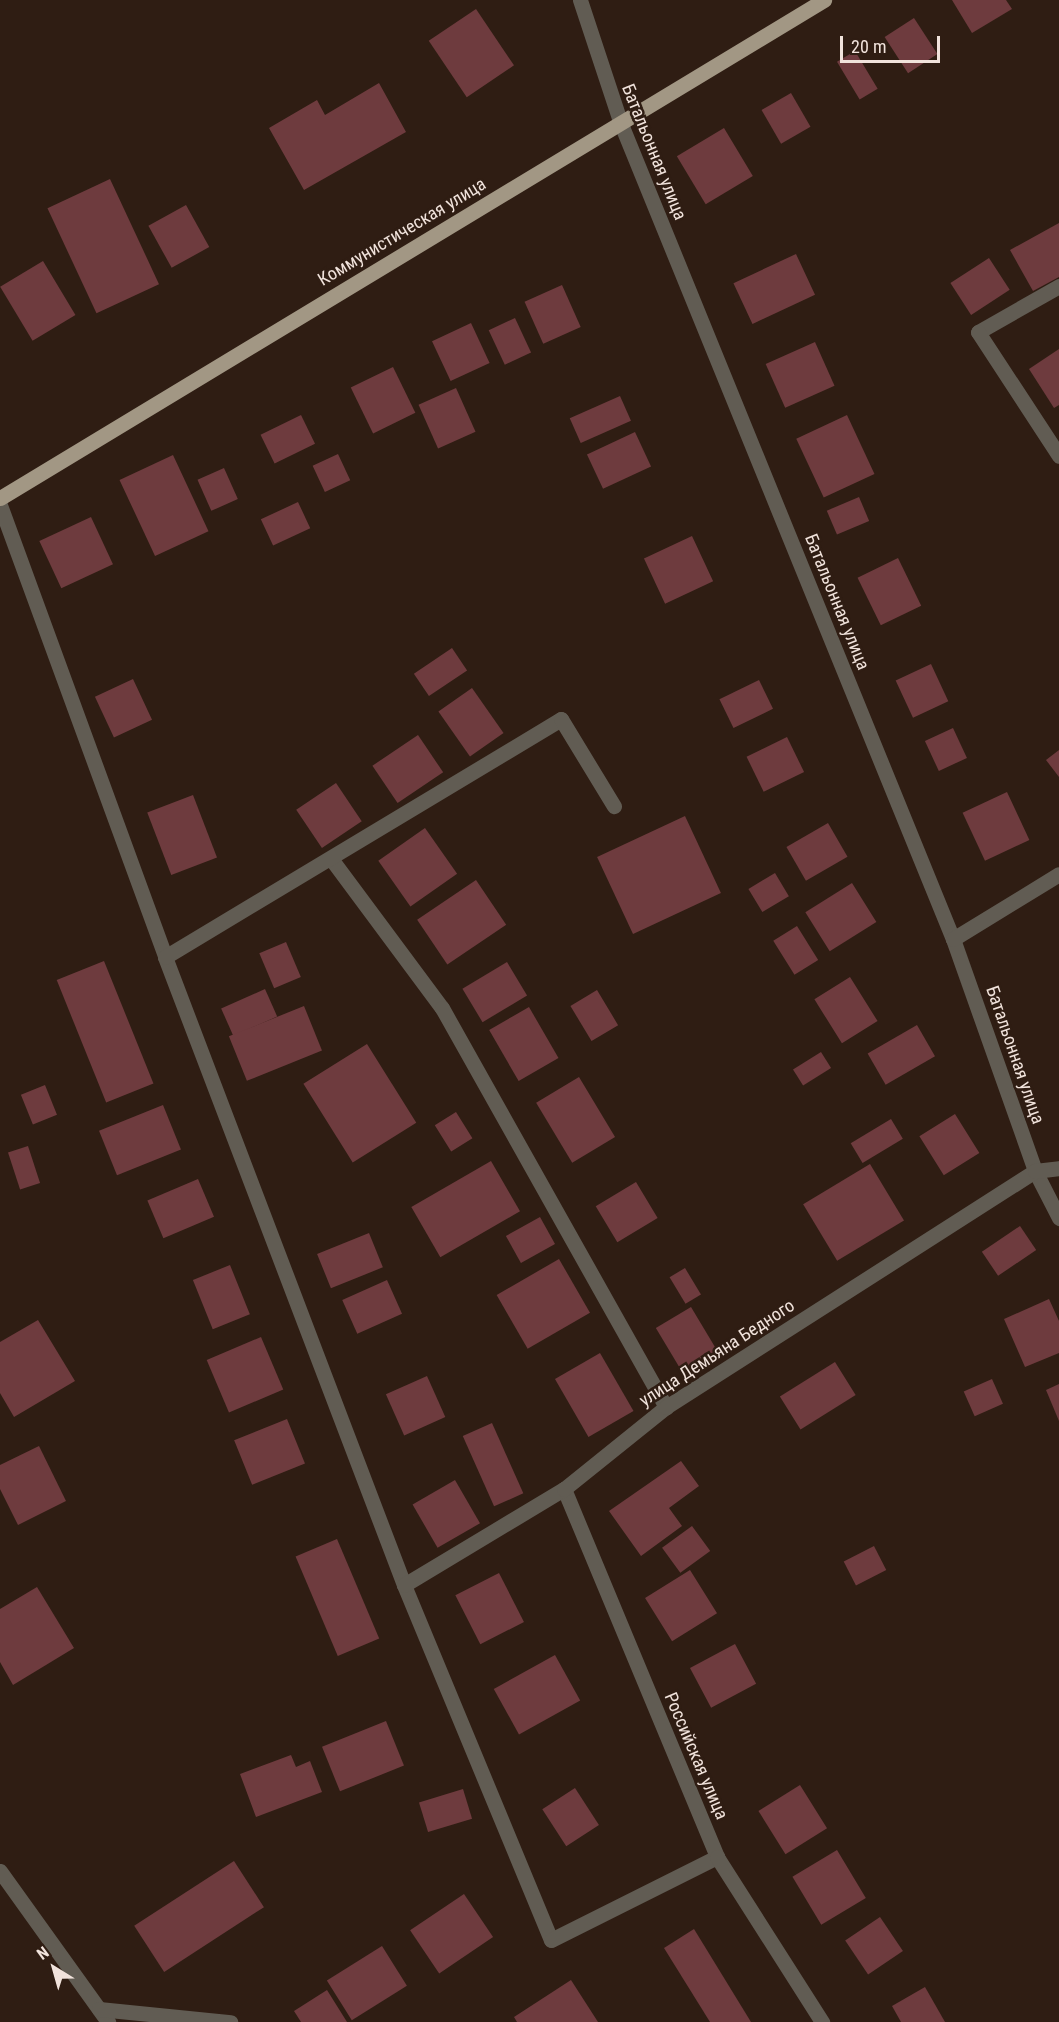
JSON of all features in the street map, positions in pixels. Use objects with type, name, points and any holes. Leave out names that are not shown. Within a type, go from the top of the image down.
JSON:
[{"type":"main road","name":"Коммунистическая улица","points":[[0,498],[824,0]]},
{"type":"street","name":"Батальонная улица","points":[[580,0],[621,124],[953,939],[1035,1171],[1059,1218]]},
{"type":"street","points":[[1059,286],[978,332],[1059,456]]},
{"type":"street","points":[[0,505],[165,957],[404,1585],[551,1940],[717,1857]]},
{"type":"street","points":[[165,957],[332,860],[561,719],[614,806]]},
{"type":"street","points":[[332,860],[442,1008],[666,1407]]},
{"type":"street","points":[[953,939],[1059,874]]},
{"type":"street","name":"улица Демьяна Бедного","points":[[404,1585],[564,1489],[666,1407],[1035,1171],[1059,1168]]},
{"type":"street","name":"Российская улица","points":[[564,1489],[717,1857],[822,2022]]},
{"type":"street","points":[[0,1871],[108,2022]]},
{"type":"street","points":[[99,2009],[230,2022]]},
{"type":"building","points":[[952,0],[1006,0],[1012,9],[972,33]]},
{"type":"building","points":[[476,9],[514,65],[467,97],[429,41]]},
{"type":"building","points":[[914,18],[937,54],[908,73],[885,37]]},
{"type":"building","points":[[855,51],[878,89],[860,100],[837,62]]},
{"type":"building","points":[[379,83],[406,132],[304,190],[269,128],[317,100],[325,115]]},
{"type":"building","points":[[791,93],[810,127],[781,144],[762,110]]},
{"type":"building","points":[[724,128],[753,176],[706,204],[677,156]]},
{"type":"building","points":[[110,179],[159,284],[96,313],[47,208]]},
{"type":"building","points":[[186,205],[209,247],[172,268],[148,226]]},
{"type":"building","points":[[1059,223],[1059,277],[1033,291],[1010,250]]},
{"type":"building","points":[[796,254],[815,295],[752,324],[733,283]]},
{"type":"building","points":[[989,258],[1010,290],[971,315],[950,283]]},
{"type":"building","points":[[43,261],[75,315],[33,341],[0,287]]},
{"type":"building","points":[[562,285],[581,327],[543,344],[525,302]]},
{"type":"building","points":[[515,318],[531,352],[505,365],[489,330]]},
{"type":"building","points":[[471,323],[490,363],[451,381],[432,341]]},
{"type":"building","points":[[815,342],[835,386],[785,408],[766,364]]},
{"type":"building","points":[[1059,349],[1059,405],[1054,408],[1029,369]]},
{"type":"building","points":[[393,367],[415,413],[373,433],[351,388]]},
{"type":"building","points":[[456,388],[476,432],[438,449],[419,405]]},
{"type":"building","points":[[620,396],[631,421],[581,443],[570,418]]},
{"type":"building","points":[[301,415],[315,444],[275,463],[261,435]]},
{"type":"building","points":[[847,415],[874,474],[824,498],[796,439]]},
{"type":"building","points":[[635,432],[651,466],[603,489],[587,454]]},
{"type":"building","points":[[338,454],[350,480],[325,492],[313,466]]},
{"type":"building","points":[[173,455],[208,531],[155,556],[120,480]]},
{"type":"building","points":[[224,468],[238,499],[211,511],[198,480]]},
{"type":"building","points":[[859,497],[869,521],[837,535],[827,511]]},
{"type":"building","points":[[298,502],[310,528],[273,546],[261,519]]},
{"type":"building","points":[[91,517],[113,564],[61,588],[39,541]]},
{"type":"building","points":[[692,536],[713,581],[665,604],[644,558]]},
{"type":"building","points":[[898,558],[921,606],[881,625],[858,578]]},
{"type":"building","points":[[452,648],[467,670],[429,696],[414,674]]},
{"type":"building","points":[[931,664],[948,701],[913,718],[896,680]]},
{"type":"building","points":[[133,679],[152,720],[114,738],[95,697]]},
{"type":"building","points":[[759,680],[773,709],[733,728],[719,699]]},
{"type":"building","points":[[472,688],[504,733],[470,757],[438,712]]},
{"type":"building","points":[[953,728],[967,758],[939,771],[925,741]]},
{"type":"building","points":[[418,735],[443,772],[398,803],[372,766]]},
{"type":"building","points":[[787,737],[804,772],[764,792],[747,757]]},
{"type":"building","points":[[1059,750],[1059,777],[1046,760]]},
{"type":"building","points":[[336,783],[362,821],[322,848],[296,810]]},
{"type":"building","points":[[1007,792],[1029,840],[985,861],[963,813]]},
{"type":"building","points":[[193,795],[217,858],[171,875],[147,813]]},
{"type":"building","points":[[685,816],[721,893],[633,934],[597,857]]},
{"type":"building","points":[[828,823],[847,857],[806,881],[786,847]]},
{"type":"building","points":[[425,828],[457,874],[410,907],[378,861]]},
{"type":"building","points":[[775,873],[789,896],[762,912],[748,889]]},
{"type":"building","points":[[476,880],[506,925],[447,964],[417,920]]},
{"type":"building","points":[[852,883],[876,922],[830,951],[805,912]]},
{"type":"building","points":[[797,926],[818,960],[794,975],[773,941]]},
{"type":"building","points":[[286,942],[301,977],[274,988],[259,953]]},
{"type":"building","points":[[104,961],[153,1083],[106,1102],[57,980]]},
{"type":"building","points":[[507,962],[527,995],[483,1022],[462,989]]},
{"type":"building","points":[[850,977],[878,1021],[842,1043],[814,999]]},
{"type":"building","points":[[265,989],[277,1016],[233,1036],[221,1009]]},
{"type":"building","points":[[597,990],[618,1025],[592,1041],[570,1006]]},
{"type":"building","points":[[304,1006],[322,1051],[247,1081],[229,1036]]},
{"type":"building","points":[[529,1007],[558,1058],[519,1081],[489,1030]]},
{"type":"building","points":[[917,1025],[935,1056],[886,1085],[868,1054]]},
{"type":"building","points":[[367,1044],[416,1123],[353,1163],[303,1084]]},
{"type":"building","points":[[821,1052],[831,1068],[803,1086],[793,1069]]},
{"type":"building","points":[[579,1077],[615,1137],[572,1163],[536,1103]]},
{"type":"building","points":[[45,1085],[57,1115],[33,1124],[21,1095]]},
{"type":"building","points":[[163,1105],[181,1150],[117,1175],[99,1131]]},
{"type":"building","points":[[456,1112],[472,1138],[451,1152],[435,1125]]},
{"type":"building","points":[[955,1114],[979,1153],[944,1175],[919,1136]]},
{"type":"building","points":[[891,1119],[903,1139],[863,1163],[851,1143]]},
{"type":"building","points":[[28,1146],[40,1183],[20,1190],[8,1152]]},
{"type":"building","points":[[491,1161],[520,1211],[440,1257],[411,1207]]},
{"type":"building","points":[[870,1164],[904,1221],[837,1261],[803,1204]]},
{"type":"building","points":[[198,1179],[214,1217],[163,1238],[147,1200]]},
{"type":"building","points":[[636,1182],[658,1218],[617,1242],[596,1206]]},
{"type":"building","points":[[540,1217],[555,1244],[521,1263],[506,1236]]},
{"type":"building","points":[[1020,1226],[1036,1250],[998,1276],[982,1252]]},
{"type":"building","points":[[369,1233],[383,1267],[331,1288],[317,1254]]},
{"type":"building","points":[[559,1259],[590,1313],[528,1349],[497,1295]]},
{"type":"building","points":[[230,1265],[250,1314],[213,1329],[193,1280]]},
{"type":"building","points":[[685,1268],[701,1295],[686,1304],[670,1277]]},
{"type":"building","points":[[387,1280],[402,1314],[357,1334],[342,1300]]},
{"type":"building","points":[[1049,1299],[1059,1321],[1059,1353],[1025,1367],[1004,1319]]},
{"type":"building","points":[[691,1307],[719,1354],[684,1375],[656,1328]]},
{"type":"building","points":[[38,1320],[75,1381],[14,1417],[0,1393],[0,1342]]},
{"type":"building","points":[[261,1337],[283,1389],[229,1413],[207,1360]]},
{"type":"building","points":[[600,1353],[634,1411],[588,1437],[555,1379]]},
{"type":"building","points":[[835,1362],[856,1395],[801,1430],[780,1396]]},
{"type":"building","points":[[427,1376],[445,1417],[404,1435],[386,1394]]},
{"type":"building","points":[[992,1379],[1003,1404],[975,1416],[964,1392]]},
{"type":"building","points":[[1059,1384],[1059,1421],[1046,1390]]},
{"type":"building","points":[[287,1419],[305,1464],[252,1485],[234,1440]]},
{"type":"building","points":[[492,1423],[523,1493],[494,1506],[463,1436]]},
{"type":"building","points":[[39,1446],[66,1501],[18,1525],[0,1489],[0,1465]]},
{"type":"building","points":[[681,1461],[699,1486],[669,1508],[682,1526],[641,1556],[609,1511]]},
{"type":"building","points":[[455,1480],[480,1523],[438,1548],[413,1504]]},
{"type":"building","points":[[692,1526],[710,1551],[680,1573],[662,1548]]},
{"type":"building","points":[[337,1539],[379,1638],[338,1656],[296,1557]]},
{"type":"building","points":[[874,1546],[886,1570],[856,1585],[844,1561]]},
{"type":"building","points":[[690,1570],[717,1613],[672,1641],[645,1598]]},
{"type":"building","points":[[499,1573],[524,1622],[480,1644],[455,1595]]},
{"type":"building","points":[[37,1587],[74,1648],[13,1685],[0,1662],[0,1609]]},
{"type":"building","points":[[735,1644],[756,1684],[711,1708],[690,1668]]},
{"type":"building","points":[[555,1655],[580,1700],[519,1734],[494,1689]]},
{"type":"building","points":[[386,1721],[404,1766],[340,1791],[322,1747]]},
{"type":"building","points":[[291,1755],[296,1767],[310,1761],[322,1792],[256,1817],[240,1774]]},
{"type":"building","points":[[800,1785],[827,1828],[785,1854],[758,1811]]},
{"type":"building","points":[[575,1788],[599,1825],[566,1846],[542,1809]]},
{"type":"building","points":[[463,1789],[472,1819],[428,1832],[419,1802]]},
{"type":"building","points":[[837,1850],[866,1898],[821,1925],[792,1877]]},
{"type":"building","points":[[234,1861],[264,1907],[164,1972],[134,1926]]},
{"type":"building","points":[[464,1894],[493,1937],[439,1973],[410,1930]]},
{"type":"building","points":[[880,1917],[903,1951],[868,1974],[845,1940]]},
{"type":"building","points":[[694,1929],[751,2022],[710,2022],[664,1948]]},
{"type":"building","points":[[382,1946],[407,1986],[352,2020],[327,1980]]},
{"type":"building","points":[[571,1980],[598,2022],[517,2022],[514,2017]]},
{"type":"building","points":[[925,1987],[945,2022],[901,2022],[892,2006]]},
{"type":"building","points":[[327,1990],[347,2022],[301,2022],[294,2011]]}]
